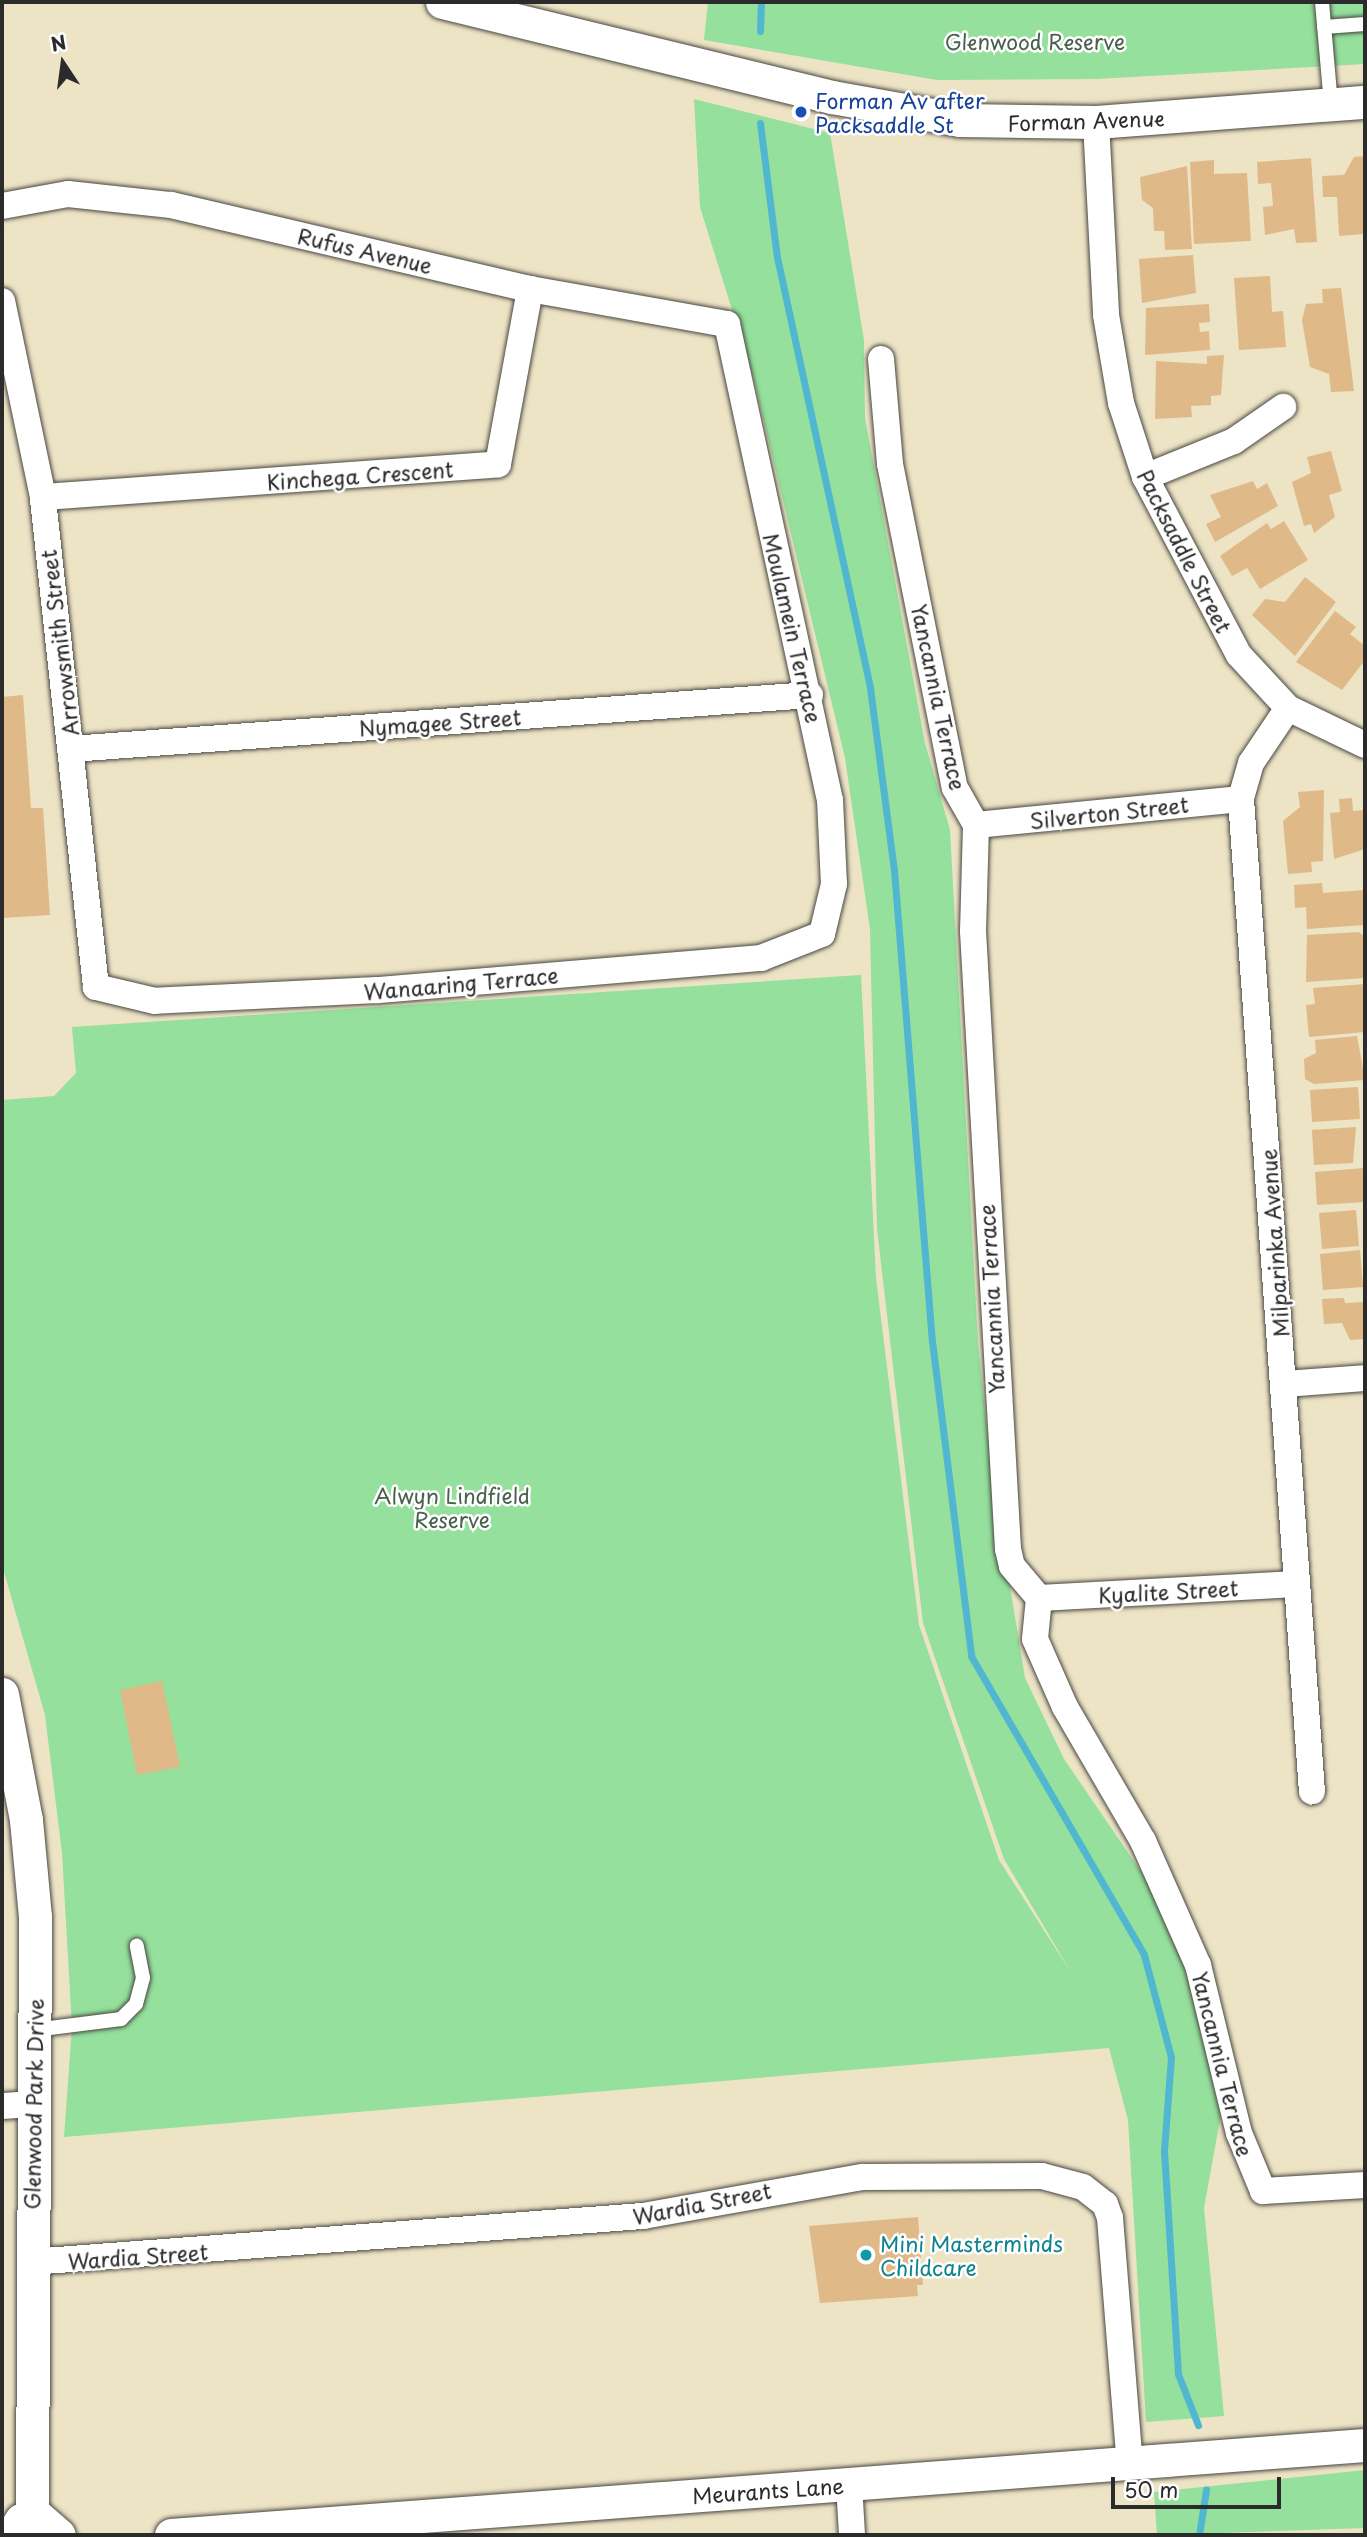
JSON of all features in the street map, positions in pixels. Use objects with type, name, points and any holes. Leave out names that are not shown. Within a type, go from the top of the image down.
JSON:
[{"type":"street","name":"Forman Avenue","points":[[443,2],[909,113],[998,123],[1096,122],[1365,102]]},
{"type":"street","name":"Packsaddle Street","points":[[1096,122],[1107,314],[1121,403],[1145,478],[1239,655],[1288,708],[1365,745]]},
{"type":"street","name":"Rufus Avenue","points":[[2,206],[68,194],[171,205],[530,289],[726,324]]},
{"type":"street","name":"Kinchega Crescent","points":[[43,497],[498,464],[530,289]]},
{"type":"street","name":"Arrowsmith Street","points":[[2,301],[43,497],[96,987]]},
{"type":"street","name":"Moulamein Terrace","points":[[726,324],[810,695],[830,800],[834,884],[822,934]]},
{"type":"street","name":"Yancannia Terrace","points":[[881,359],[890,464],[952,775],[976,825],[973,932],[1008,1549],[1012,1566],[1039,1598],[1035,1639],[1096,1766],[1143,1841],[1198,1965],[1239,2133],[1263,2191],[1365,2185]]},
{"type":"street","points":[[1145,478],[1234,441],[1283,407]]},
{"type":"street","name":"Nymagee Street","points":[[71,749],[810,695]]},
{"type":"street","name":"Milparinka Avenue","points":[[1288,708],[1251,763],[1241,799],[1312,1791]]},
{"type":"street","name":"Silverton Street","points":[[976,825],[1241,799]]},
{"type":"street","name":"Wanaaring Terrace","points":[[96,987],[155,1000],[377,990],[761,958],[822,934]]},
{"type":"street","points":[[1284,1384],[1365,1378]]},
{"type":"street","name":"Kyalite Street","points":[[1039,1598],[1297,1584]]},
{"type":"street","name":"Glenwood Park Drive","points":[[2,1694],[33,1877],[34,2030],[18,2105],[31,2262],[22,2526]]},
{"type":"street","name":"Wardia Street","points":[[31,2262],[643,2216],[863,2177],[1042,2176],[1083,2187],[1105,2204],[1110,2218],[1130,2464]]},
{"type":"street","name":"Meurants Lane","points":[[171,2535],[1365,2445]]},
{"type":"street","points":[[849,2484],[852,2535]]},
{"type":"street","points":[[22,2526],[51,2522],[59,2535]]},
{"type":"lane","points":[[1322,2],[1331,104]]},
{"type":"lane","points":[[1324,27],[1365,24]]},
{"type":"lane","points":[[34,2030],[121,2019],[136,2004],[143,1978],[137,1946]]},
{"type":"green space","name":"Glenwood Reserve","points":[[708,2],[1365,2],[1365,64],[1095,79],[937,80],[704,40]]},
{"type":"green space","name":"Alwyn Lindfield Reserve","points":[[694,99],[830,133],[864,340],[865,418],[925,743],[950,830],[978,1342],[991,1470],[1025,1678],[1064,1759],[1159,1898],[1196,1999],[1221,2114],[1204,2208],[1224,2416],[1146,2422],[1128,2120],[1109,2048],[64,2137],[72,2027],[62,1853],[45,1715],[2,1565],[2,1100],[54,1096],[76,1073],[72,1027],[861,975],[876,1278],[919,1625],[999,1860],[1072,1974],[1004,1859],[923,1623],[877,1229],[870,929],[845,758],[754,380],[700,207]]},
{"type":"green space","points":[[1365,2470],[1365,2528],[1157,2535],[1154,2492]]},
{"type":"building","points":[[1365,156],[1365,234],[1339,236],[1337,197],[1323,197],[1322,176],[1344,175],[1354,157]]},
{"type":"building","points":[[1311,158],[1317,242],[1296,243],[1294,229],[1265,235],[1263,207],[1273,206],[1271,183],[1258,184],[1257,162]]},
{"type":"building","points":[[1214,160],[1214,174],[1247,173],[1251,241],[1194,244],[1190,162]]},
{"type":"building","points":[[1187,166],[1192,249],[1165,250],[1164,231],[1154,231],[1153,208],[1142,200],[1140,177]]},
{"type":"building","points":[[1193,255],[1196,293],[1142,303],[1139,259]]},
{"type":"building","points":[[1270,276],[1272,312],[1283,311],[1286,347],[1239,350],[1234,278]]},
{"type":"building","points":[[1341,288],[1354,391],[1331,392],[1329,374],[1310,367],[1302,320],[1306,304],[1323,303],[1322,289]]},
{"type":"building","points":[[1209,304],[1210,322],[1199,323],[1200,332],[1209,331],[1210,350],[1145,355],[1146,308]]},
{"type":"building","points":[[1224,355],[1221,395],[1211,396],[1211,405],[1191,406],[1192,417],[1155,419],[1156,361],[1207,364],[1207,356]]},
{"type":"building","points":[[1331,451],[1342,491],[1329,495],[1335,517],[1314,533],[1311,524],[1304,526],[1292,482],[1311,473],[1307,457]]},
{"type":"building","points":[[1253,481],[1257,489],[1267,483],[1278,506],[1215,542],[1206,524],[1221,517],[1210,495]]},
{"type":"building","points":[[1284,521],[1308,560],[1260,589],[1247,568],[1232,576],[1220,556],[1267,523],[1271,529]]},
{"type":"building","points":[[1305,577],[1336,602],[1295,656],[1252,615],[1265,599],[1285,602]]},
{"type":"building","points":[[1335,611],[1356,627],[1350,634],[1365,646],[1365,660],[1342,690],[1296,662]]},
{"type":"building","points":[[23,695],[31,808],[43,808],[50,915],[2,918],[2,697]]},
{"type":"building","points":[[1324,790],[1323,861],[1311,862],[1312,872],[1288,874],[1283,821],[1300,807],[1298,792]]},
{"type":"building","points":[[1352,798],[1353,811],[1365,810],[1365,849],[1334,859],[1330,813],[1340,812],[1339,799]]},
{"type":"building","points":[[1322,883],[1323,893],[1365,890],[1365,925],[1307,929],[1306,907],[1295,908],[1294,885]]},
{"type":"building","points":[[1359,932],[1365,937],[1365,978],[1306,982],[1307,935]]},
{"type":"building","points":[[1365,984],[1365,1032],[1309,1037],[1306,1005],[1315,1004],[1313,988]]},
{"type":"building","points":[[1357,1036],[1365,1080],[1314,1084],[1305,1079],[1304,1059],[1316,1053],[1315,1040]]},
{"type":"building","points":[[1358,1087],[1360,1119],[1312,1122],[1310,1090]]},
{"type":"building","points":[[1356,1127],[1353,1163],[1314,1165],[1312,1130]]},
{"type":"building","points":[[1364,1168],[1365,1202],[1317,1205],[1315,1172]]},
{"type":"building","points":[[1356,1210],[1359,1246],[1322,1249],[1319,1213]]},
{"type":"building","points":[[1360,1250],[1363,1287],[1323,1290],[1320,1254]]},
{"type":"building","points":[[1344,1298],[1345,1303],[1365,1302],[1365,1339],[1350,1340],[1342,1323],[1324,1324],[1322,1299]]},
{"type":"building","points":[[162,1681],[180,1767],[137,1775],[120,1690]]},
{"type":"building","name":"Mini Masterminds Childcare","points":[[918,2217],[923,2285],[917,2285],[918,2296],[820,2303],[809,2226]]},
{"type":"waterway","points":[[760,31],[761,2]]},
{"type":"waterway","points":[[760,123],[777,257],[870,688],[894,870],[932,1341],[971,1656],[1144,1955],[1171,2057],[1164,2151],[1178,2374],[1198,2425]]},
{"type":"waterway","points":[[1199,2535],[1206,2490]]},
{"type":"place","name":"Forman Av after Packsaddle St","points":[[801,112]]},
{"type":"place","name":"Mini Masterminds Childcare","points":[[866,2255]]}]
